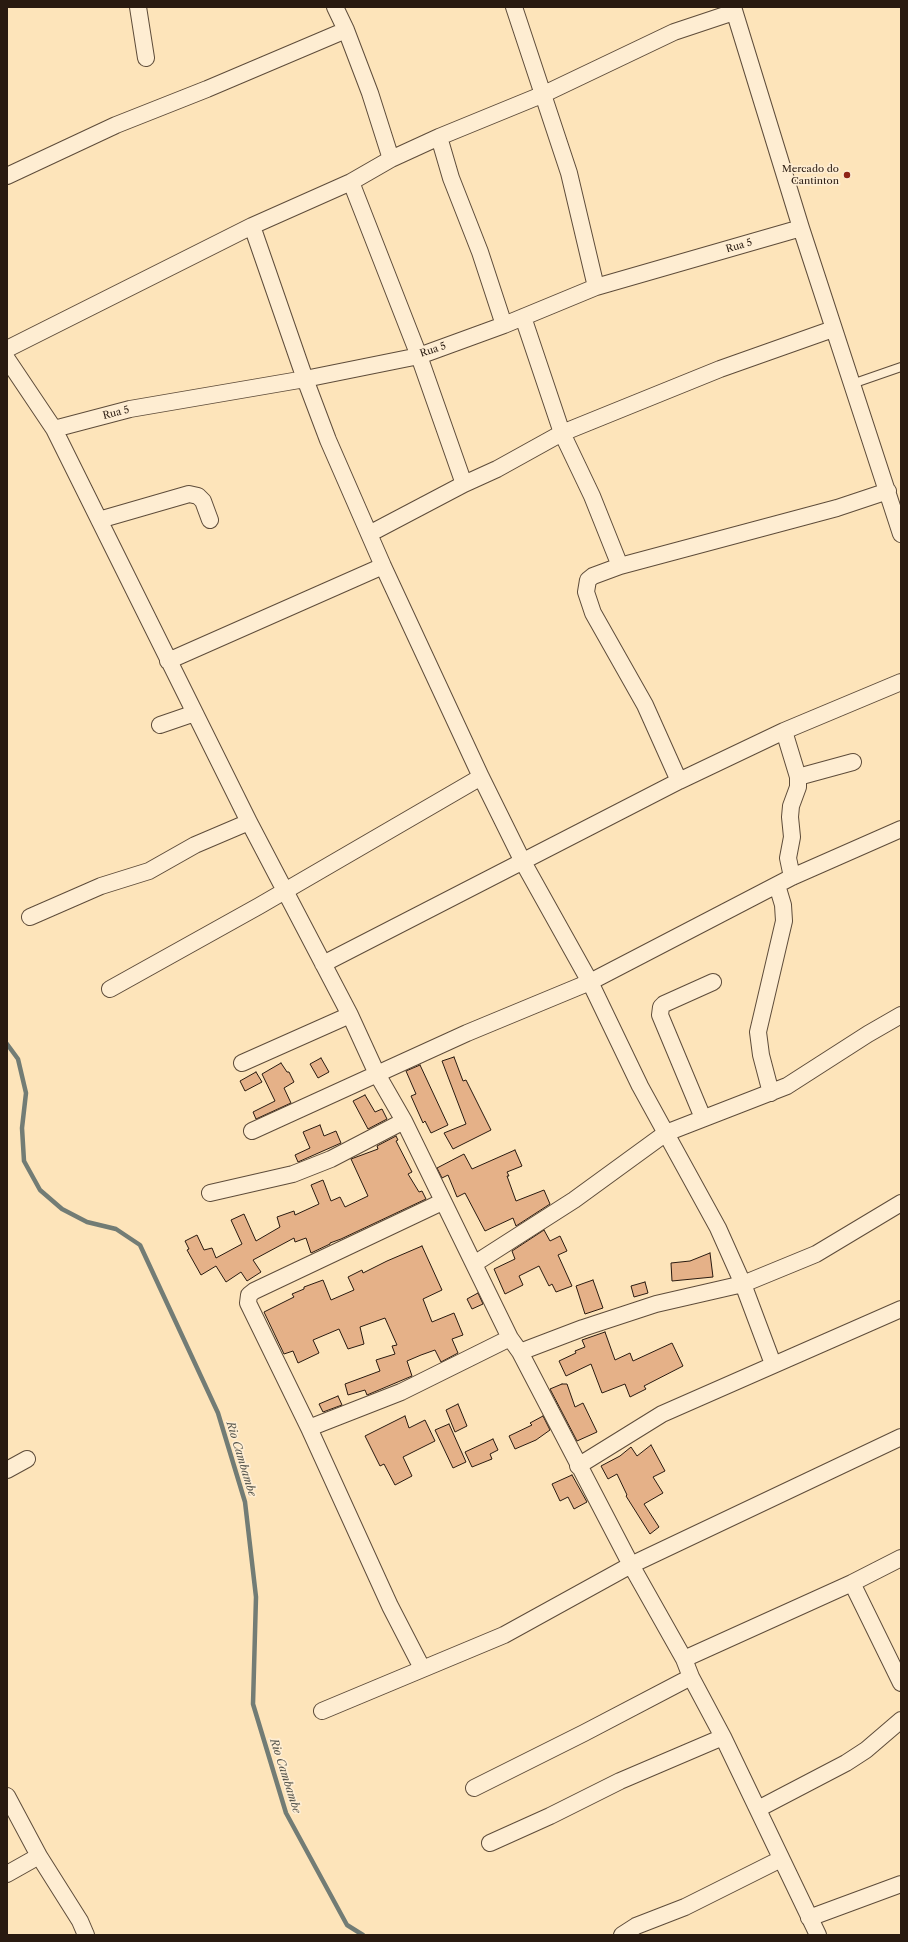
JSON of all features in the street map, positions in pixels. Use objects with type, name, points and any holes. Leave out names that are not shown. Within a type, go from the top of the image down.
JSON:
[{"type":"street","points":[[138,7],[146,58]]},
{"type":"street","points":[[335,7],[346,30],[370,93],[391,159]]},
{"type":"street","points":[[514,7],[569,173],[596,287]]},
{"type":"street","points":[[7,349],[252,226],[351,182],[391,159],[439,137],[544,94],[674,32],[733,9],[833,329],[901,534]]},
{"type":"street","points":[[7,176],[116,125],[207,90],[346,30]]},
{"type":"street","points":[[439,137],[451,178],[480,252],[504,325]]},
{"type":"street","points":[[351,182],[419,356],[464,484]]},
{"type":"street","points":[[252,226],[305,379],[328,440],[383,566],[481,777],[523,862],[590,982],[640,1086],[718,1228],[744,1284],[773,1364]]},
{"type":"street","name":"Rua 5","points":[[54,429],[136,408],[305,379],[419,356],[504,325],[596,287],[801,228]]},
{"type":"street","points":[[523,317],[562,433],[592,496],[620,566]]},
{"type":"street","points":[[369,534],[464,484],[497,469],[562,433],[720,369],[833,329]]},
{"type":"street","points":[[7,359],[54,429],[249,822],[286,890],[350,1015],[377,1074],[404,1121],[442,1202],[510,1338],[520,1352],[578,1466],[631,1565],[684,1659],[691,1677],[723,1737],[818,1935]]},
{"type":"street","points":[[680,781],[645,705],[593,613],[586,592],[588,580],[620,566],[837,508],[888,491]]},
{"type":"street","points":[[99,520],[189,494],[198,496],[203,501],[210,520]]},
{"type":"street","points":[[168,661],[383,566]]},
{"type":"street","points":[[323,964],[680,781],[784,731],[901,682]]},
{"type":"street","points":[[160,725],[195,713]]},
{"type":"street","points":[[784,731],[798,777],[798,787],[791,806],[790,817],[792,837],[788,858],[792,877]]},
{"type":"street","points":[[798,777],[853,762]]},
{"type":"street","points":[[110,989],[260,906],[481,777]]},
{"type":"street","points":[[30,917],[101,886],[149,871],[194,845],[249,822]]},
{"type":"street","points":[[252,1131],[488,1024],[590,982],[661,943],[792,877],[901,829]]},
{"type":"street","points":[[771,1093],[761,1055],[758,1032],[784,921],[783,905],[777,885]]},
{"type":"street","points":[[703,1118],[660,1015],[661,1007],[664,1004],[712,982]]},
{"type":"street","points":[[242,1063],[350,1015]]},
{"type":"street","points":[[474,1264],[574,1200],[666,1132],[787,1086],[868,1034],[901,1015]]},
{"type":"street","points":[[210,1193],[293,1174],[331,1159],[404,1121]]},
{"type":"street","points":[[422,1668],[390,1606],[309,1428],[248,1303],[249,1295],[442,1202]]},
{"type":"street","points":[[520,1352],[583,1328],[656,1304],[744,1284],[816,1254],[901,1203]]},
{"type":"street","points":[[578,1466],[662,1414],[901,1309]]},
{"type":"street","points":[[309,1428],[401,1392],[510,1338]]},
{"type":"street","points":[[322,1710],[504,1635],[631,1565],[901,1438]]},
{"type":"street","points":[[7,1470],[28,1459]]},
{"type":"street","points":[[684,1659],[852,1583],[901,1558]]},
{"type":"street","points":[[852,1583],[901,1683]]},
{"type":"street","points":[[474,1788],[691,1677]]},
{"type":"street","points":[[758,1809],[846,1763],[866,1750],[901,1720]]},
{"type":"street","points":[[490,1843],[550,1816],[620,1781],[723,1737]]},
{"type":"street","points":[[7,1796],[39,1856],[80,1921],[86,1935]]},
{"type":"street","points":[[7,1874],[39,1856]]},
{"type":"street","points":[[622,1935],[638,1931],[781,1859]]},
{"type":"street","points":[[809,1918],[901,1884]]},
{"type":"lane","points":[[852,384],[901,367]]},
{"type":"building","points":[[454,1057],[463,1081],[466,1080],[491,1130],[453,1149],[444,1133],[466,1124],[442,1061]]},
{"type":"building","points":[[321,1058],[329,1072],[318,1078],[310,1064]]},
{"type":"building","points":[[281,1063],[287,1072],[289,1072],[294,1082],[284,1088],[291,1103],[256,1119],[253,1112],[275,1101],[262,1074]]},
{"type":"building","points":[[420,1065],[448,1125],[431,1133],[425,1121],[423,1123],[411,1096],[416,1094],[406,1071]]},
{"type":"building","points":[[256,1072],[262,1082],[245,1091],[240,1081]]},
{"type":"building","points":[[365,1095],[375,1112],[382,1109],[387,1119],[368,1129],[353,1101]]},
{"type":"building","points":[[320,1125],[324,1136],[336,1131],[341,1143],[298,1162],[295,1155],[310,1148],[303,1132]]},
{"type":"building","points":[[396,1136],[398,1140],[396,1141],[412,1172],[408,1174],[419,1192],[422,1191],[426,1199],[311,1253],[306,1238],[295,1242],[294,1238],[253,1260],[261,1272],[247,1281],[241,1272],[226,1282],[216,1266],[201,1275],[187,1250],[189,1249],[185,1241],[197,1235],[204,1250],[212,1248],[216,1258],[242,1244],[231,1220],[244,1214],[256,1241],[280,1227],[277,1217],[294,1211],[295,1215],[319,1204],[311,1185],[323,1180],[331,1201],[340,1197],[345,1207],[368,1196],[351,1159],[378,1149],[377,1146]]},
{"type":"building","points":[[515,1150],[522,1166],[507,1172],[509,1176],[507,1176],[516,1201],[544,1190],[550,1204],[516,1226],[513,1218],[485,1231],[465,1193],[457,1197],[448,1175],[442,1178],[437,1168],[464,1154],[472,1169]]},
{"type":"building","points":[[544,1230],[550,1241],[560,1236],[567,1251],[558,1255],[572,1286],[556,1292],[552,1284],[549,1286],[539,1266],[519,1276],[523,1285],[505,1294],[494,1269],[515,1259],[512,1251]]},
{"type":"building","points":[[422,1246],[442,1290],[423,1299],[432,1322],[454,1313],[463,1335],[452,1339],[458,1353],[441,1362],[435,1350],[407,1361],[412,1376],[367,1395],[365,1390],[348,1395],[345,1384],[380,1371],[376,1360],[395,1354],[392,1346],[397,1345],[385,1318],[360,1327],[364,1344],[348,1349],[339,1329],[313,1340],[319,1353],[298,1363],[293,1351],[284,1354],[264,1312],[294,1297],[292,1294],[304,1289],[304,1287],[323,1280],[331,1300],[354,1290],[348,1277],[362,1270],[363,1273]]},
{"type":"building","points":[[710,1253],[713,1277],[672,1281],[671,1263],[690,1261]]},
{"type":"building","points":[[593,1280],[603,1308],[585,1314],[576,1286]]},
{"type":"building","points":[[645,1282],[648,1293],[634,1297],[631,1286]]},
{"type":"building","points":[[478,1293],[483,1304],[472,1309],[467,1299]]},
{"type":"building","points":[[605,1332],[615,1360],[630,1353],[633,1361],[672,1343],[683,1366],[644,1386],[646,1389],[630,1397],[625,1384],[602,1393],[591,1364],[566,1376],[559,1361],[576,1353],[575,1351],[585,1347],[582,1340]]},
{"type":"building","points":[[562,1384],[567,1384],[575,1407],[583,1403],[597,1432],[577,1441],[550,1389]]},
{"type":"building","points":[[338,1396],[342,1405],[323,1412],[319,1404]]},
{"type":"building","points":[[458,1404],[467,1426],[455,1432],[446,1410]]},
{"type":"building","points":[[405,1416],[409,1428],[425,1420],[435,1441],[403,1457],[412,1476],[395,1485],[384,1464],[380,1466],[365,1436]]},
{"type":"building","points":[[543,1416],[550,1430],[536,1440],[515,1449],[509,1436],[532,1425],[530,1423]]},
{"type":"building","points":[[449,1424],[466,1462],[453,1468],[435,1430]]},
{"type":"building","points":[[493,1439],[498,1450],[490,1454],[492,1459],[472,1467],[465,1452]]},
{"type":"building","points":[[651,1445],[665,1471],[653,1477],[663,1493],[644,1504],[659,1527],[650,1534],[626,1496],[627,1495],[617,1474],[608,1479],[601,1466],[620,1456],[631,1447],[637,1456]]},
{"type":"building","points":[[572,1475],[587,1502],[574,1509],[568,1497],[560,1501],[552,1484]]},
{"type":"waterway","name":"Rio Cambambe","points":[[7,1044],[18,1059],[26,1093],[22,1128],[24,1161],[40,1190],[62,1209],[87,1222],[116,1229],[140,1245],[218,1413],[245,1502],[256,1597],[253,1704],[286,1813],[347,1925],[363,1935]]},
{"type":"place","name":"Mercado do Cantinton","points":[[847,175]]}]
